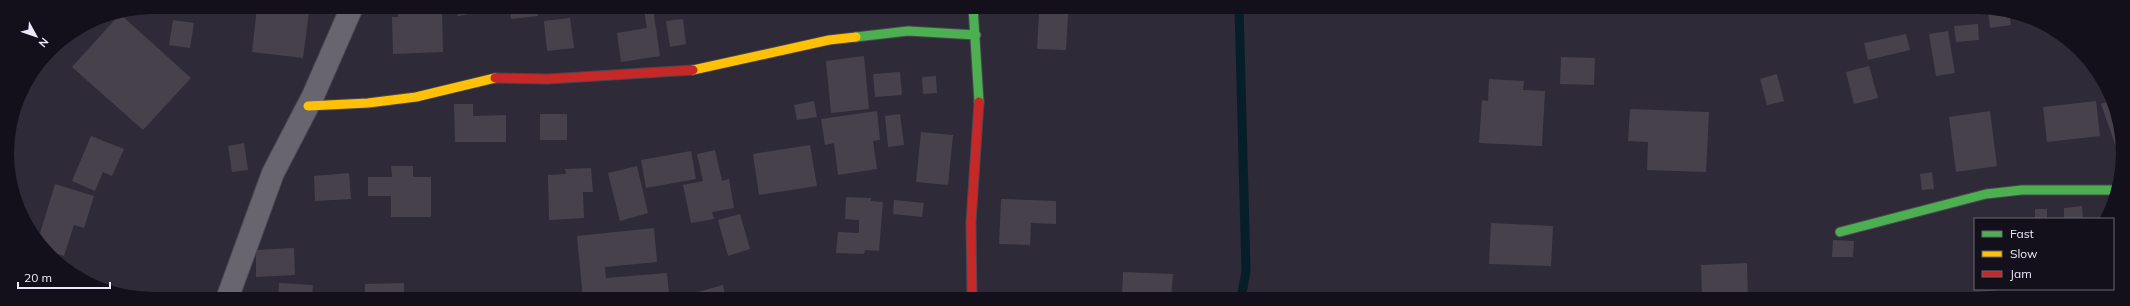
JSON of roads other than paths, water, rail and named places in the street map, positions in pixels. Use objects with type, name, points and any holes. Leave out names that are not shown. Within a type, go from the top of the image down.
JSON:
[{"type":"street","points":[[229,292],[250,231],[273,173],[308,106],[349,14]]},
{"type":"street","points":[[972,292],[971,222],[979,98],[974,14]]},
{"type":"street","points":[[308,106],[368,103],[416,97],[493,78],[548,79],[699,70],[828,40],[908,31],[976,35]]},
{"type":"street","points":[[1840,232],[1986,194],[2022,190],[2111,190]]},
{"type":"waterway","points":[[1239,14],[1246,271],[1242,292]]}]
